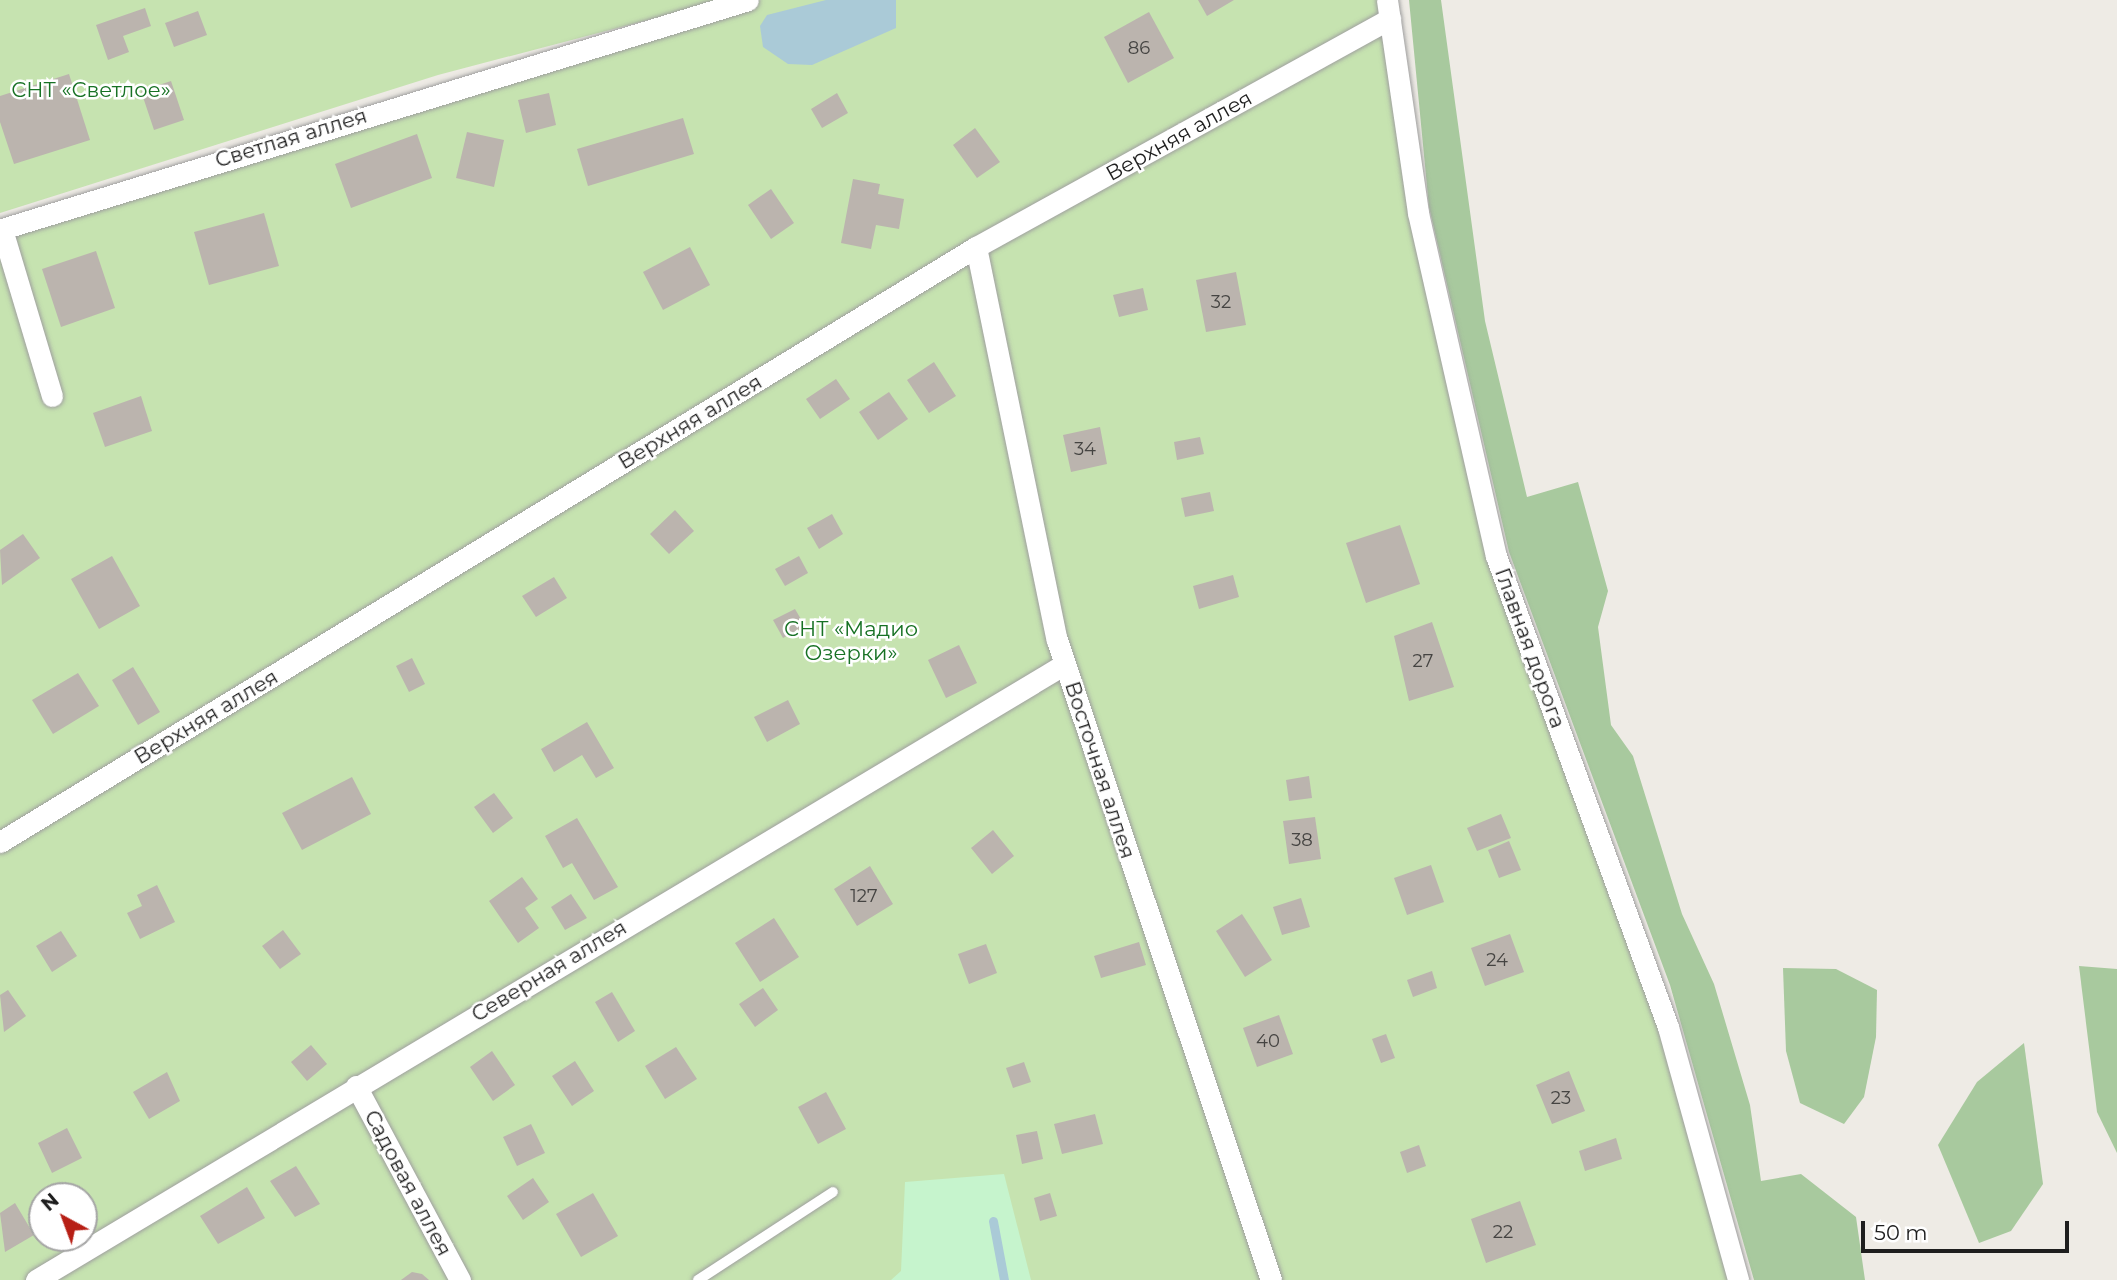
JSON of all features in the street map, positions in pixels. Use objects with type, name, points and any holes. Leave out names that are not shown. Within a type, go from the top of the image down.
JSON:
[{"type":"street","name":"Светлая аллея","points":[[52,396],[2,229],[748,0]]},
{"type":"street","name":"Верхняя аллея","points":[[0,842],[975,247],[1388,9]]},
{"type":"street","name":"Главная дорога","points":[[1388,9],[1418,214],[1496,556],[1668,1027],[1738,1280]]},
{"type":"street","name":"Восточная аллея","points":[[975,247],[1065,664],[1271,1280]]},
{"type":"street","name":"Северная аллея","points":[[36,1280],[1065,664]]},
{"type":"street","name":"Садовая аллея","points":[[356,1086],[460,1280]]},
{"type":"lane","points":[[698,1280],[833,1192]]},
{"type":"green space","name":"СНТ «Светлое»","points":[[0,0],[724,0],[438,75],[0,213]]},
{"type":"green space","name":"СНТ «Мадио Озерки»","points":[[761,0],[1394,0],[1440,289],[1504,553],[1745,1280],[0,1280],[0,229]]},
{"type":"green space","points":[[1409,0],[1441,0],[1485,321],[1527,497],[1578,482],[1608,591],[1598,627],[1611,725],[1633,756],[1682,914],[1714,984],[1750,1105],[1761,1181],[1801,1174],[1856,1217],[1865,1280],[1754,1280],[1670,985],[1509,552],[1429,207]]},
{"type":"green space","points":[[2079,966],[2117,969],[2117,1153],[2097,1112]]},
{"type":"green space","points":[[1783,968],[1836,969],[1877,990],[1876,1037],[1864,1097],[1844,1124],[1800,1103],[1786,1051]]},
{"type":"green space","points":[[2024,1043],[2043,1184],[2011,1231],[1979,1243],[1938,1145],[1977,1082]]},
{"type":"green space","points":[[1004,1174],[1031,1280],[891,1280],[901,1271],[905,1182]]},
{"type":"water","points":[[826,0],[896,0],[896,28],[812,65],[788,64],[763,47],[760,26],[767,15]]},
{"type":"building","points":[[1198,0],[1234,0],[1207,16]]},
{"type":"building","points":[[145,8],[151,26],[123,36],[129,52],[108,60],[96,25]]},
{"type":"building","points":[[198,11],[207,35],[174,47],[165,23]]},
{"type":"building","points":[[1149,12],[1174,58],[1128,83],[1104,37]]},
{"type":"building","points":[[69,74],[90,140],[14,164],[0,122],[0,96]]},
{"type":"building","points":[[171,81],[184,120],[154,130],[141,91]]},
{"type":"building","points":[[549,93],[556,125],[526,133],[518,100]]},
{"type":"building","points":[[837,93],[848,113],[822,128],[811,109]]},
{"type":"building","points":[[683,118],[694,154],[588,186],[577,149]]},
{"type":"building","points":[[975,128],[1000,162],[977,178],[953,145]]},
{"type":"building","points":[[467,132],[504,140],[494,187],[456,178]]},
{"type":"building","points":[[417,134],[432,178],[351,208],[335,164]]},
{"type":"building","points":[[853,179],[880,184],[878,194],[904,199],[899,229],[876,225],[871,249],[841,243]]},
{"type":"building","points":[[771,189],[794,223],[771,239],[748,205]]},
{"type":"building","points":[[264,213],[279,266],[209,285],[194,232]]},
{"type":"building","points":[[690,247],[710,285],[663,310],[643,272]]},
{"type":"building","points":[[96,251],[115,308],[61,327],[42,269]]},
{"type":"building","points":[[1236,272],[1246,325],[1206,332],[1196,280]]},
{"type":"building","points":[[1143,288],[1148,310],[1119,317],[1113,295]]},
{"type":"building","points":[[934,362],[956,396],[929,413],[907,380]]},
{"type":"building","points":[[836,379],[850,399],[820,419],[806,399]]},
{"type":"building","points":[[889,392],[908,419],[878,440],[859,412]]},
{"type":"building","points":[[141,396],[152,431],[105,447],[93,413]]},
{"type":"building","points":[[1100,427],[1107,464],[1071,472],[1063,435]]},
{"type":"building","points":[[1200,437],[1204,454],[1177,460],[1174,442]]},
{"type":"building","points":[[1210,492],[1214,511],[1185,517],[1181,498]]},
{"type":"building","points":[[675,510],[694,531],[669,554],[650,534]]},
{"type":"building","points":[[832,514],[843,534],[819,549],[807,528]]},
{"type":"building","points":[[1400,525],[1420,584],[1366,603],[1346,543]]},
{"type":"building","points":[[23,534],[40,558],[2,585],[0,550]]},
{"type":"building","points":[[112,556],[140,606],[99,629],[71,579]]},
{"type":"building","points":[[799,556],[808,573],[785,586],[775,569]]},
{"type":"building","points":[[1233,575],[1239,597],[1199,609],[1193,586]]},
{"type":"building","points":[[554,577],[567,598],[536,617],[522,596]]},
{"type":"building","points":[[795,609],[805,626],[783,638],[773,620]]},
{"type":"building","points":[[1432,622],[1454,687],[1409,701],[1394,636]]},
{"type":"building","points":[[959,645],[977,683],[946,698],[928,660]]},
{"type":"building","points":[[412,658],[425,684],[409,692],[396,666]]},
{"type":"building","points":[[133,667],[160,712],[138,725],[112,680]]},
{"type":"building","points":[[78,673],[99,706],[53,734],[32,700]]},
{"type":"building","points":[[788,700],[800,724],[767,742],[754,717]]},
{"type":"building","points":[[587,722],[614,768],[596,778],[582,755],[554,772],[541,749]]},
{"type":"building","points":[[1309,776],[1312,798],[1289,801],[1286,780]]},
{"type":"building","points":[[352,777],[371,814],[302,850],[282,813]]},
{"type":"building","points":[[494,793],[513,818],[493,833],[474,807]]},
{"type":"building","points":[[1501,814],[1511,838],[1477,851],[1467,828]]},
{"type":"building","points":[[1315,817],[1321,859],[1289,864],[1283,821]]},
{"type":"building","points":[[577,818],[618,887],[594,900],[572,863],[563,868],[545,836]]},
{"type":"building","points":[[993,830],[1014,856],[992,874],[971,848]]},
{"type":"building","points":[[1509,841],[1521,870],[1499,878],[1488,850]]},
{"type":"building","points":[[1431,865],[1444,902],[1407,915],[1394,878]]},
{"type":"building","points":[[870,866],[893,904],[857,926],[834,889]]},
{"type":"building","points":[[522,877],[538,899],[525,908],[539,928],[518,943],[489,901]]},
{"type":"building","points":[[157,885],[175,922],[140,939],[127,913],[142,906],[137,895]]},
{"type":"building","points":[[571,894],[587,918],[565,930],[551,907]]},
{"type":"building","points":[[1301,898],[1310,927],[1282,935],[1273,907]]},
{"type":"building","points":[[1242,914],[1272,960],[1245,977],[1216,931]]},
{"type":"building","points":[[774,918],[799,957],[760,982],[735,943]]},
{"type":"building","points":[[283,930],[301,954],[280,969],[262,946]]},
{"type":"building","points":[[61,931],[77,956],[52,972],[36,946]]},
{"type":"building","points":[[1510,934],[1524,972],[1485,986],[1471,948]]},
{"type":"building","points":[[1139,942],[1146,965],[1101,978],[1094,956]]},
{"type":"building","points":[[986,944],[997,973],[969,984],[958,954]]},
{"type":"building","points":[[1432,971],[1437,988],[1413,997],[1407,980]]},
{"type":"building","points":[[763,988],[778,1010],[755,1027],[739,1004]]},
{"type":"building","points":[[8,990],[26,1016],[4,1032],[0,995]]},
{"type":"building","points":[[612,992],[635,1031],[618,1042],[595,1002]]},
{"type":"building","points":[[1279,1015],[1293,1054],[1257,1067],[1243,1028]]},
{"type":"building","points":[[1386,1034],[1395,1058],[1381,1063],[1372,1039]]},
{"type":"building","points":[[311,1045],[327,1064],[307,1081],[291,1062]]},
{"type":"building","points":[[676,1047],[697,1079],[665,1099],[645,1066]]},
{"type":"building","points":[[492,1051],[515,1085],[493,1101],[470,1067]]},
{"type":"building","points":[[575,1061],[594,1091],[572,1106],[552,1076]]},
{"type":"building","points":[[1024,1062],[1031,1082],[1013,1088],[1006,1068]]},
{"type":"building","points":[[1569,1071],[1585,1111],[1552,1124],[1536,1085]]},
{"type":"building","points":[[167,1072],[180,1101],[149,1119],[133,1092]]},
{"type":"building","points":[[826,1092],[846,1129],[818,1144],[798,1107]]},
{"type":"building","points":[[1095,1114],[1103,1144],[1062,1154],[1054,1124]]},
{"type":"building","points":[[531,1124],[545,1153],[517,1166],[503,1137]]},
{"type":"building","points":[[67,1128],[82,1158],[52,1173],[38,1143]]},
{"type":"building","points":[[1037,1131],[1043,1159],[1022,1164],[1016,1135]]},
{"type":"building","points":[[1616,1138],[1622,1159],[1585,1171],[1579,1151]]},
{"type":"building","points":[[1419,1145],[1426,1166],[1407,1173],[1400,1152]]},
{"type":"building","points":[[296,1166],[320,1204],[295,1217],[270,1181]]},
{"type":"building","points":[[533,1178],[549,1202],[523,1220],[507,1196]]},
{"type":"building","points":[[247,1187],[265,1218],[218,1244],[200,1216]]},
{"type":"building","points":[[593,1193],[618,1236],[581,1257],[556,1214]]},
{"type":"building","points":[[1050,1193],[1057,1216],[1040,1221],[1034,1198]]},
{"type":"building","points":[[1520,1201],[1536,1245],[1486,1263],[1471,1219]]},
{"type":"building","points":[[15,1203],[28,1225],[28,1239],[5,1252],[0,1213]]},
{"type":"building","points":[[412,1272],[422,1274],[429,1280],[401,1280]]},
{"type":"waterway","points":[[993,1221],[1004,1280]]}]
